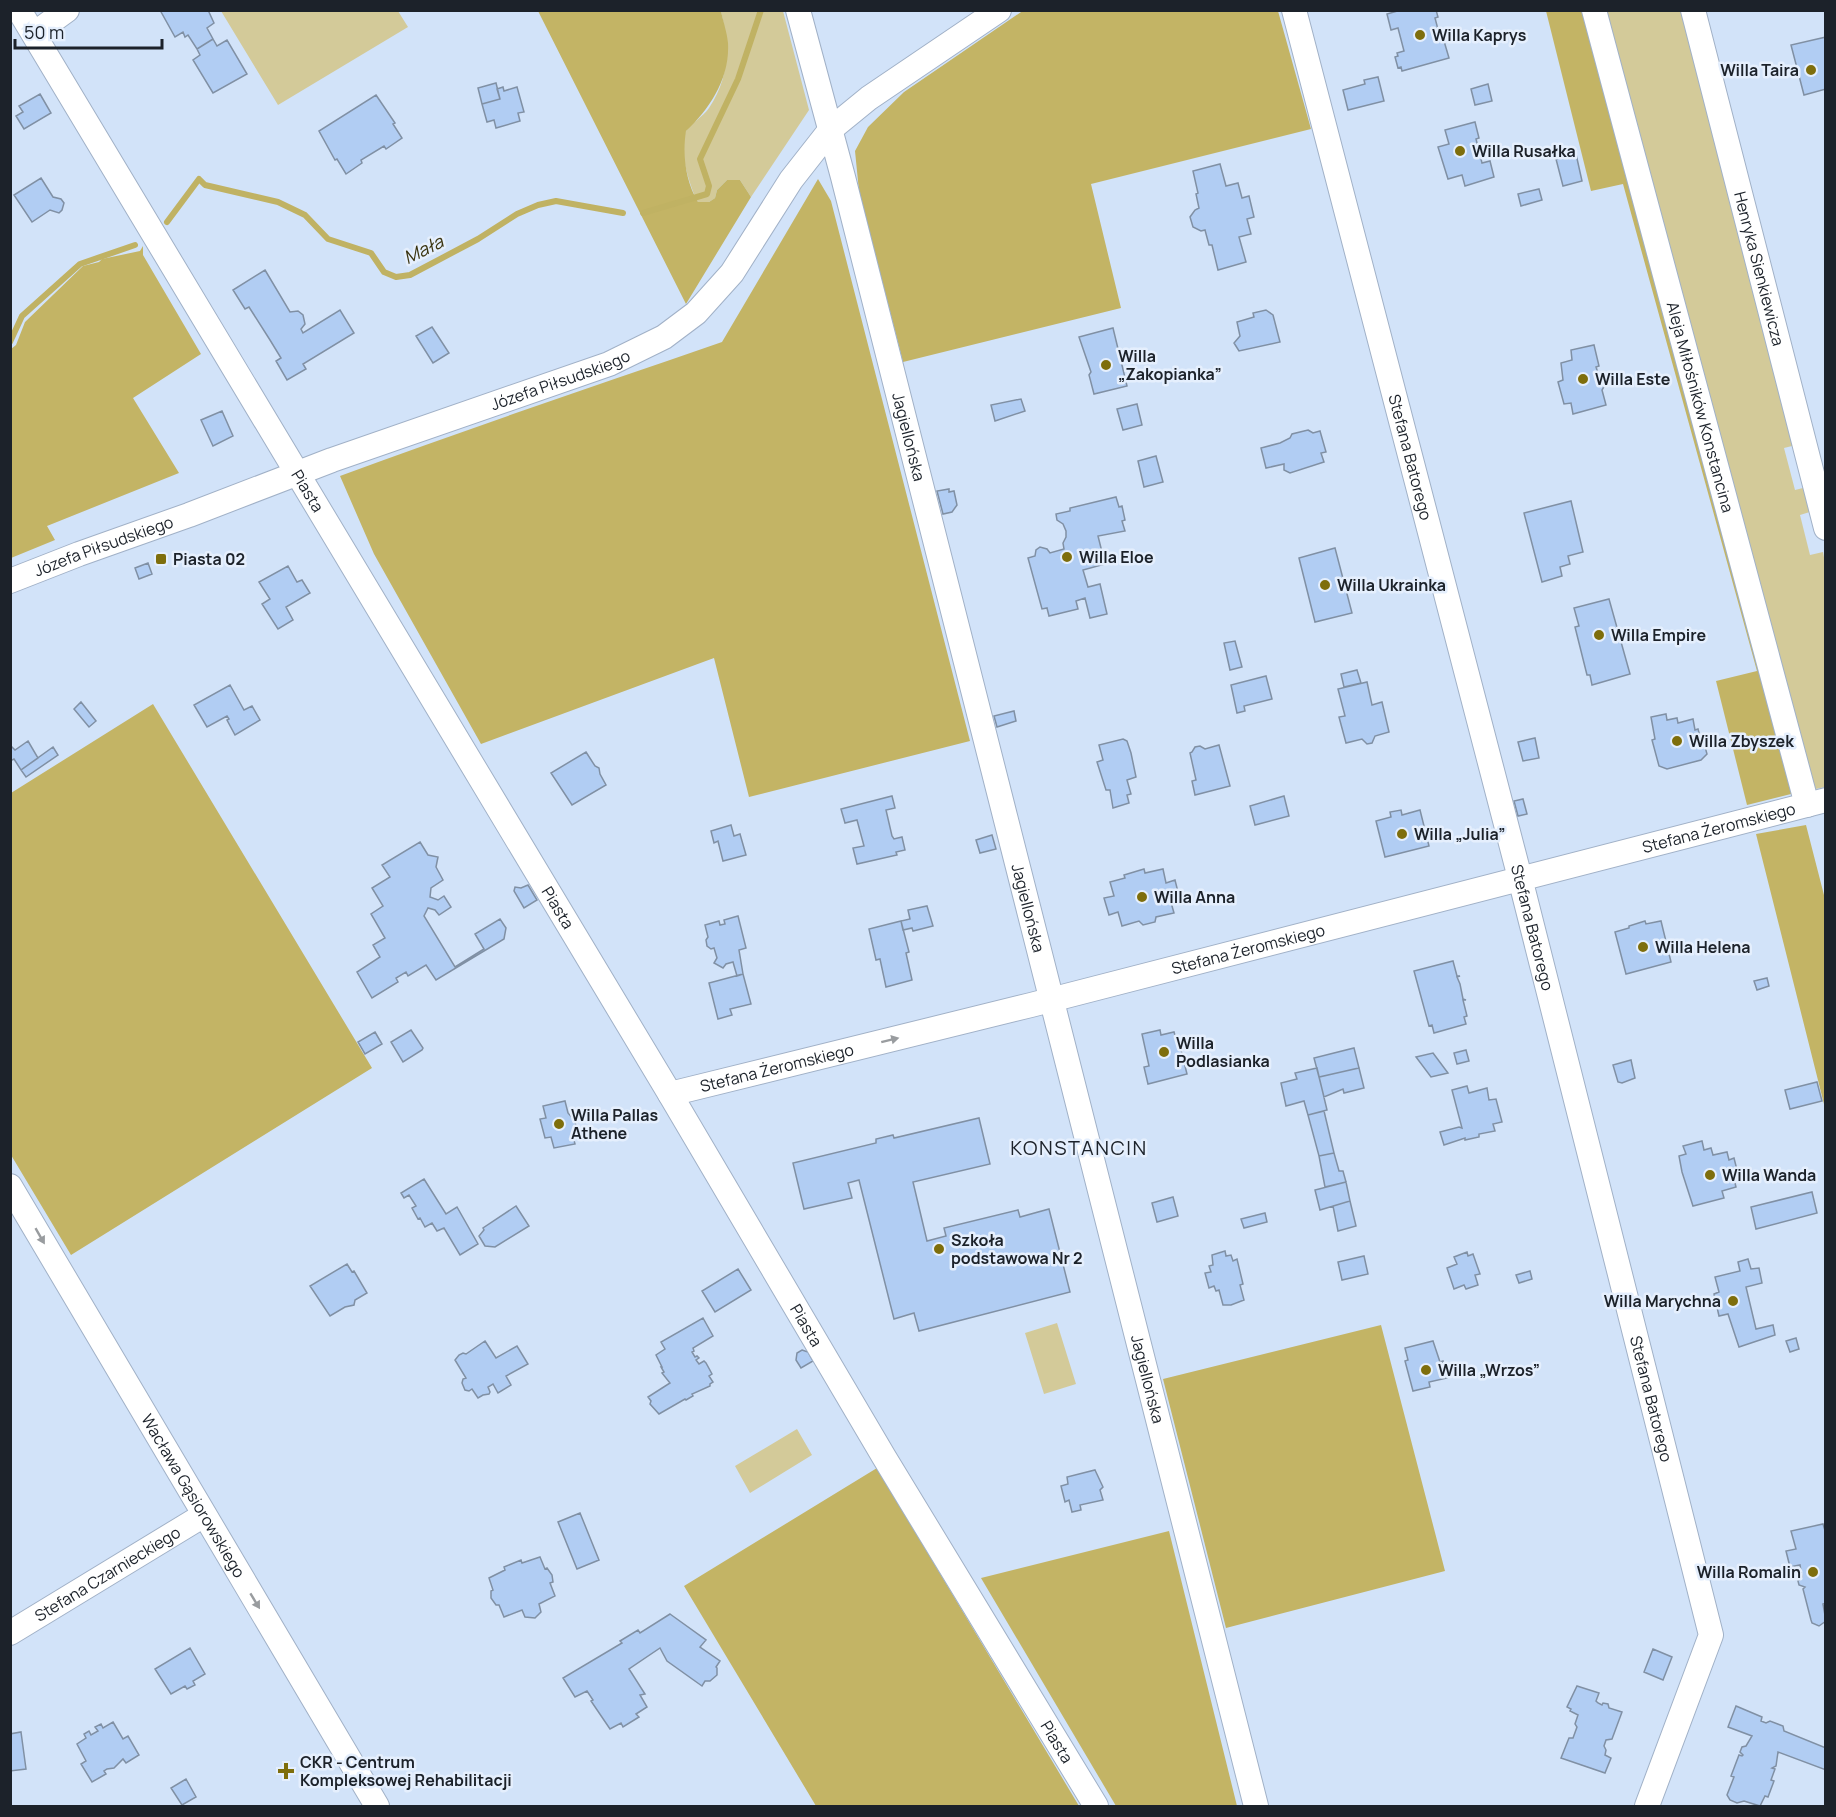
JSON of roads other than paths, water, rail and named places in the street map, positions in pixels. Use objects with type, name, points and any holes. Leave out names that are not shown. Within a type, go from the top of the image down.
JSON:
[{"type":"street","name":"Piasta","points":[[19,10],[670,1094],[788,1296],[1096,1806]]},
{"type":"street","points":[[34,34],[68,10]]},
{"type":"street","name":"Jagiellońska","points":[[798,10],[816,84],[831,129],[1256,1806]]},
{"type":"street","name":"Józefa Piłsudskiego","points":[[10,581],[298,472],[609,364],[663,338],[696,313],[732,273],[791,180],[831,129],[869,98],[999,10]]},
{"type":"street","name":"Stefana Batorego","points":[[1294,10],[1520,878],[1711,1635],[1647,1806]]},
{"type":"street","name":"Aleja Miłośników Konstancina","points":[[1594,10],[1816,803]]},
{"type":"street","name":"Henryka Sienkiewicza","points":[[1693,10],[1826,528]]},
{"type":"street","name":"Stefana Żeromskiego","points":[[670,1094],[1050,1000],[1816,803]]},
{"type":"street","name":"Wacława Gąsiorowskiego","points":[[10,1186],[377,1806]]},
{"type":"street","name":"Stefana Czarnieckiego","points":[[10,1633],[204,1515]]},
{"type":"waterway","name":"Mała","points":[[643,213],[707,194],[709,186],[700,159],[738,79],[761,10]]},
{"type":"waterway","name":"Mała","points":[[167,222],[199,179],[205,185],[278,202],[305,215],[328,239],[371,253],[384,272],[396,277],[410,275],[478,239],[517,214],[538,205],[556,201],[623,213]]},
{"type":"waterway","name":"Mała","points":[[10,342],[22,316],[80,264],[135,245]]},
{"type":"place","name":"Willa Kaprys","points":[[1420,35]]},
{"type":"place","name":"Willa Taira","points":[[1811,70]]},
{"type":"place","name":"Willa Rusałka","points":[[1460,151]]},
{"type":"place","name":"Willa „Zakopianka”","points":[[1106,365]]},
{"type":"place","name":"Willa Este","points":[[1583,379]]},
{"type":"place","name":"Willa Eloe","points":[[1067,557]]},
{"type":"place","name":"Piasta 02","points":[[161,559]]},
{"type":"place","name":"Willa Ukrainka","points":[[1325,585]]},
{"type":"place","name":"Willa Empire","points":[[1599,635]]},
{"type":"place","name":"Willa Zbyszek","points":[[1677,741]]},
{"type":"place","name":"Willa „Julia”","points":[[1402,834]]},
{"type":"place","name":"Willa Anna","points":[[1142,897]]},
{"type":"place","name":"Willa Helena","points":[[1643,947]]},
{"type":"place","name":"Willa Podlasianka","points":[[1164,1052]]},
{"type":"place","name":"Willa Pallas Athene","points":[[559,1124]]},
{"type":"place","name":"Willa Wanda","points":[[1710,1175]]},
{"type":"place","name":"Szkoła podstawowa Nr 2","points":[[939,1249]]},
{"type":"place","name":"Willa Marychna","points":[[1733,1301]]},
{"type":"place","name":"Willa „Wrzos”","points":[[1426,1370]]},
{"type":"place","name":"Willa Romalin","points":[[1813,1572]]},
{"type":"place","name":"CKR - Centrum Kompleksowej Rehabilitacji","points":[[286,1771]]},
{"type":"district","name":"KONSTANCIN","points":[[1079,1147]]}]
